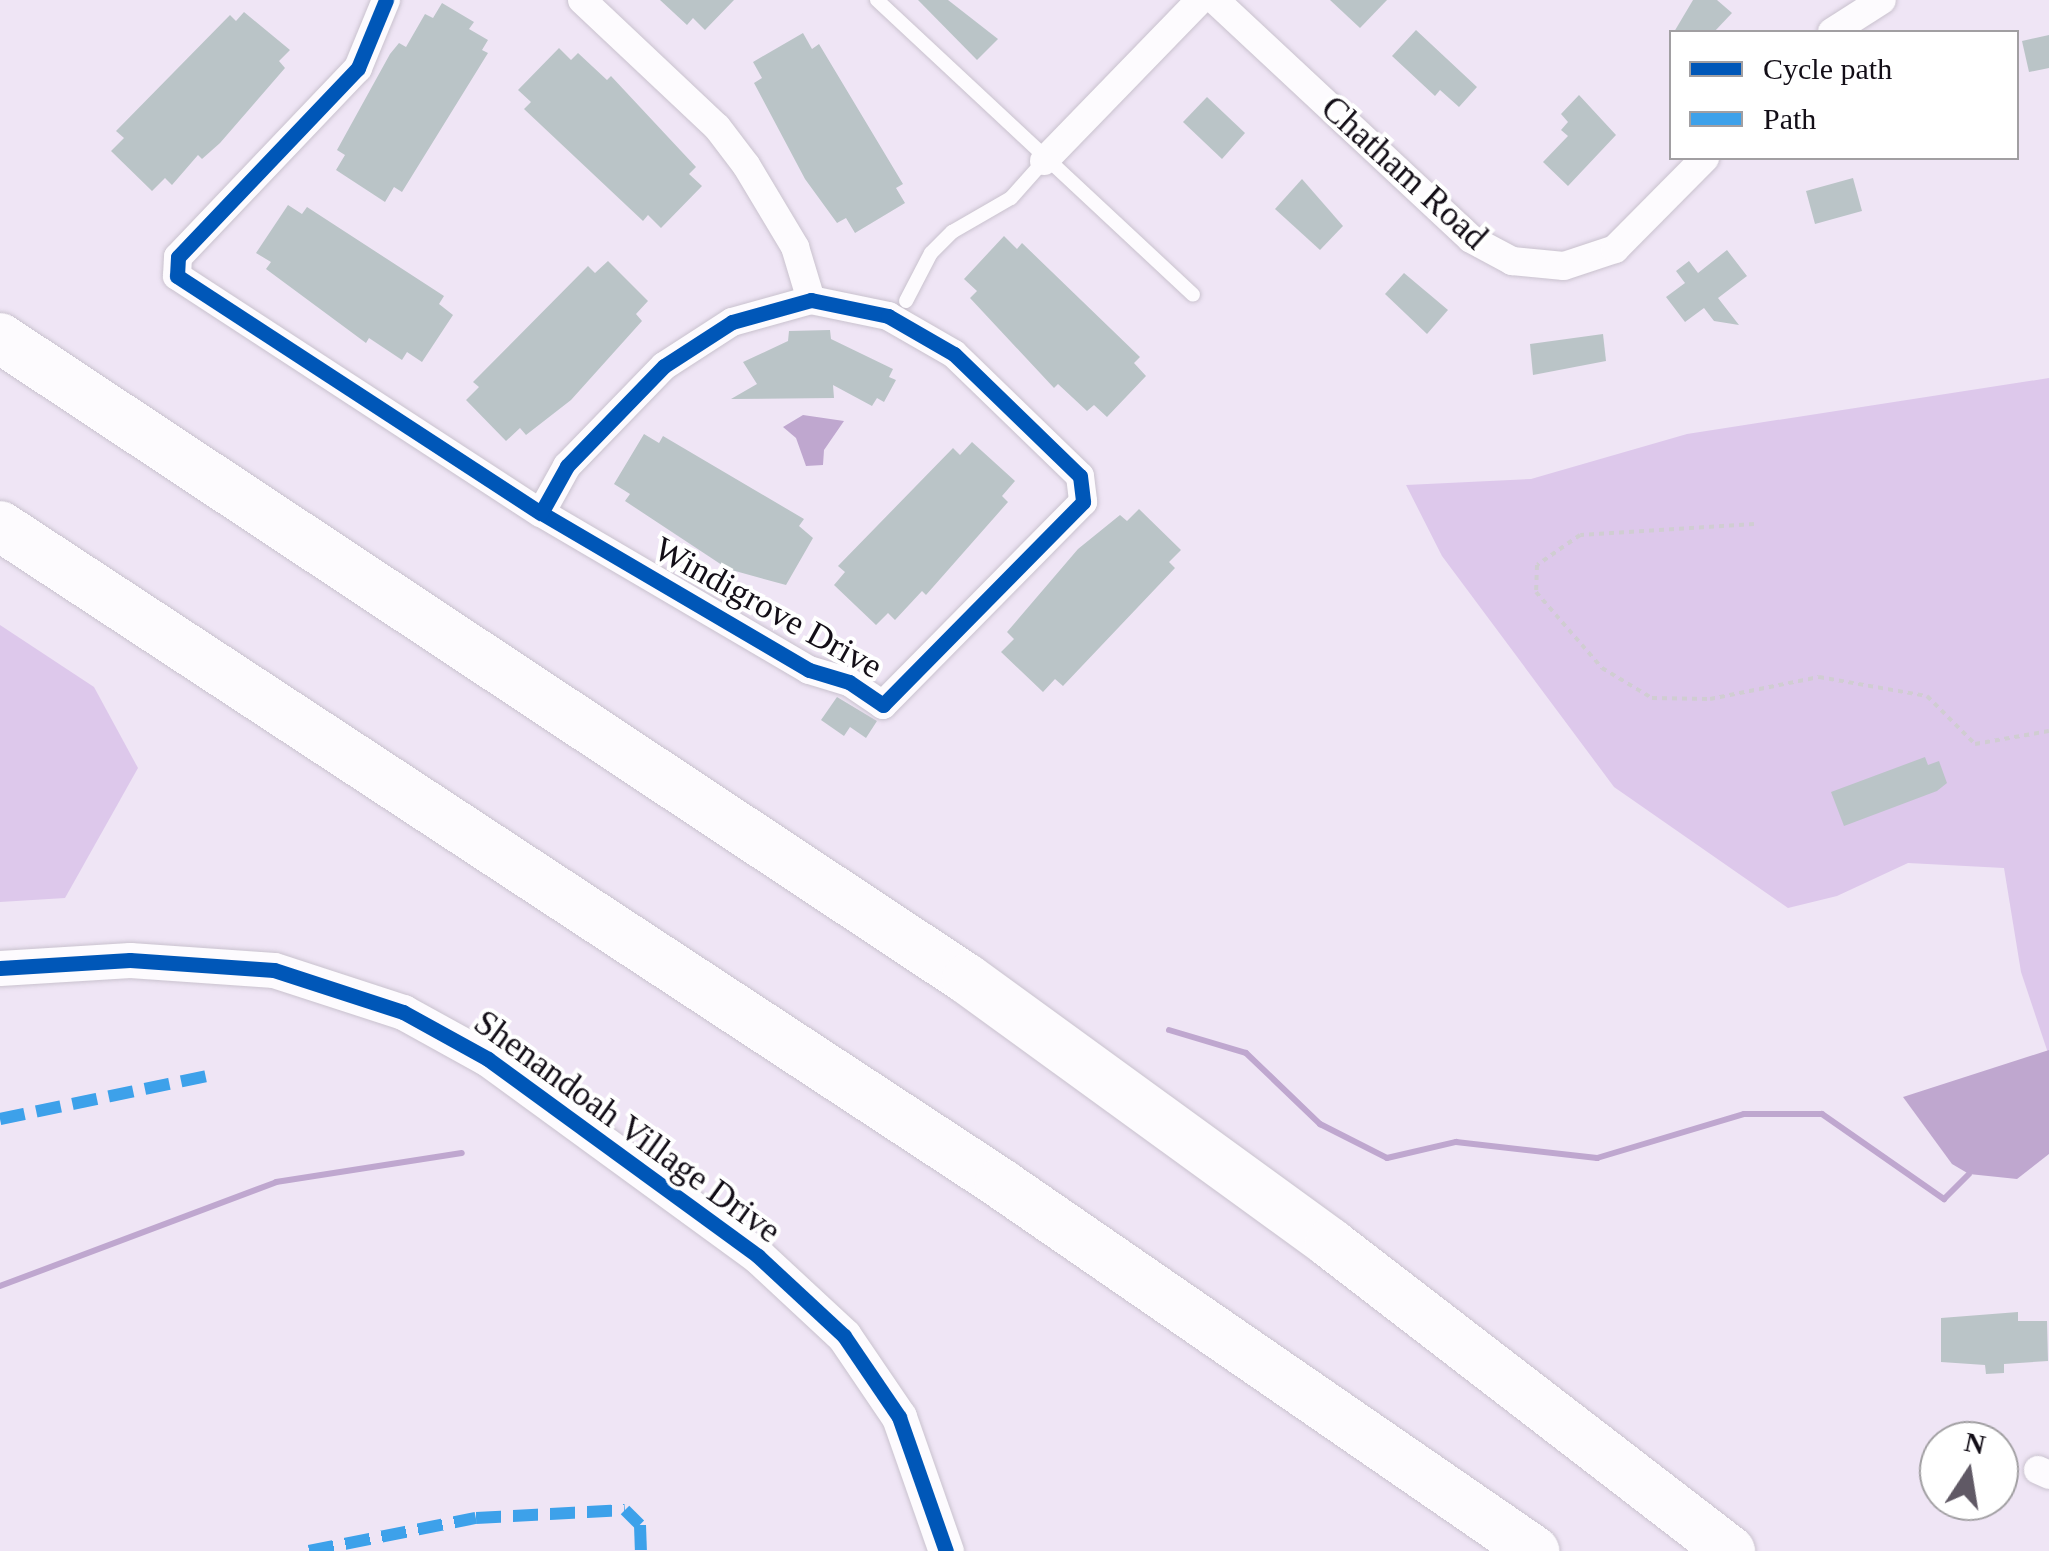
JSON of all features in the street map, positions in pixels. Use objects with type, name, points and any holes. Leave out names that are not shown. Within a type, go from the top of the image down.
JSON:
[{"type":"highway","points":[[0,338],[967,979],[1330,1243],[1730,1551]]},
{"type":"highway","points":[[0,526],[1000,1183],[1534,1551]]},
{"type":"street","name":"Windigrove Drive","points":[[386,0],[358,68],[178,256],[177,276],[540,513],[808,670],[850,682],[882,705],[1083,502],[1080,476],[954,354],[888,316],[811,300],[732,322],[664,366],[567,466],[540,513]]},
{"type":"street","points":[[582,0],[717,127],[746,165],[794,247],[811,300]]},
{"type":"street","points":[[1044,161],[1200,0]]},
{"type":"street","name":"Chatham Road","points":[[1216,0],[1471,239],[1512,261],[1564,266],[1615,250],[1703,160]]},
{"type":"street","points":[[1835,30],[1882,0]]},
{"type":"street","name":"Shenandoah Village Drive","points":[[0,968],[130,960],[274,970],[389,1006],[488,1059],[758,1256],[844,1336],[899,1416],[946,1551]]},
{"type":"lane","points":[[877,0],[1044,161],[1194,295]]},
{"type":"lane","points":[[906,302],[931,253],[952,232],[1012,198],[1044,161]]},
{"type":"path","points":[[1754,524],[1580,535],[1538,564],[1536,592],[1602,668],[1652,698],[1710,698],[1819,677],[1927,696],[1975,744],[2049,731]]},
{"type":"shaded area","points":[[2049,378],[2049,1056],[2021,972],[2004,868],[1908,863],[1837,896],[1788,908],[1614,787],[1442,556],[1406,485],[1531,479],[1687,434]]},
{"type":"shaded area","points":[[803,415],[844,421],[824,450],[823,465],[806,466],[796,438],[783,427]]},
{"type":"shaded area","points":[[0,625],[94,687],[138,768],[65,898],[0,902]]},
{"type":"shaded area","points":[[2049,1050],[2049,1154],[2017,1179],[1969,1174],[1952,1164],[1903,1097]]},
{"type":"building","points":[[660,0],[734,0],[705,30],[693,18],[687,25]]},
{"type":"building","points":[[918,0],[948,0],[998,39],[977,60]]},
{"type":"building","points":[[1330,0],[1387,0],[1360,28]]},
{"type":"building","points":[[1693,0],[1717,0],[1732,13],[1716,30],[1675,30]]},
{"type":"building","points":[[442,3],[474,22],[469,29],[488,40],[482,50],[488,53],[402,192],[394,187],[385,202],[336,170],[345,155],[337,150],[390,54],[399,43],[406,47],[425,14],[433,18]]},
{"type":"building","points":[[244,12],[290,50],[279,61],[285,68],[220,143],[202,159],[198,155],[172,185],[165,178],[152,191],[111,151],[124,138],[116,131],[230,15],[236,21]]},
{"type":"building","points":[[1416,30],[1477,87],[1459,107],[1440,90],[1435,96],[1392,56]]},
{"type":"building","points":[[803,33],[812,49],[819,44],[903,184],[896,188],[905,203],[855,233],[846,218],[837,223],[805,179],[754,83],[762,78],[753,62]]},
{"type":"building","points":[[2049,35],[2049,68],[2029,72],[2022,41]]},
{"type":"building","points":[[559,48],[571,60],[578,53],[607,80],[611,76],[696,167],[689,174],[702,186],[661,228],[648,215],[643,221],[524,109],[531,102],[518,90]]},
{"type":"building","points":[[1579,95],[1616,135],[1568,186],[1543,162],[1568,136],[1561,130],[1568,122],[1561,114]]},
{"type":"building","points":[[1207,97],[1245,133],[1222,159],[1183,122]]},
{"type":"building","points":[[1853,178],[1862,211],[1815,224],[1806,191]]},
{"type":"building","points":[[1302,179],[1343,226],[1320,250],[1275,209]]},
{"type":"building","points":[[288,205],[302,214],[307,207],[444,296],[439,304],[453,315],[422,362],[407,352],[402,360],[369,338],[366,343],[266,269],[271,262],[256,253]]},
{"type":"building","points":[[1004,236],[1017,249],[1022,243],[1140,357],[1134,363],[1146,376],[1107,417],[1094,405],[1087,411],[1058,384],[1054,388],[970,298],[977,291],[964,279]]},
{"type":"building","points":[[1727,250],[1747,276],[1718,298],[1739,325],[1714,321],[1704,308],[1685,322],[1666,297],[1685,283],[1676,271],[1689,261],[1698,273]]},
{"type":"building","points":[[608,261],[648,301],[636,314],[642,321],[571,400],[526,435],[520,428],[506,441],[466,400],[479,387],[473,382],[588,266],[595,273]]},
{"type":"building","points":[[1404,273],[1448,310],[1427,334],[1385,294]]},
{"type":"building","points":[[830,330],[831,339],[893,369],[889,377],[896,380],[884,402],[877,398],[872,406],[833,385],[834,398],[731,399],[757,384],[743,362],[788,341],[789,331]]},
{"type":"building","points":[[1603,334],[1606,361],[1533,375],[1530,344]]},
{"type":"building","points":[[644,434],[659,443],[663,436],[804,519],[799,526],[813,538],[786,585],[728,569],[625,501],[630,494],[614,484]]},
{"type":"building","points":[[972,442],[1015,481],[1002,496],[1008,502],[926,595],[922,591],[895,620],[888,613],[876,625],[834,585],[845,572],[838,566],[953,448],[960,455]]},
{"type":"building","points":[[1139,509],[1181,550],[1169,562],[1175,568],[1063,686],[1055,679],[1043,692],[1001,652],[1014,639],[1007,632],[1078,549],[1120,515],[1127,521]]},
{"type":"building","points":[[837,697],[877,721],[866,738],[850,727],[844,736],[821,720]]},
{"type":"building","points":[[1925,757],[1928,765],[1939,761],[1947,783],[1937,791],[1844,826],[1831,792]]},
{"type":"building","points":[[2018,1312],[2018,1321],[2047,1321],[2048,1361],[2004,1364],[2004,1373],[1986,1374],[1985,1365],[1941,1362],[1941,1318]]},
{"type":"waterway","points":[[1169,1030],[1246,1053],[1320,1124],[1387,1158],[1456,1142],[1597,1158],[1744,1114],[1822,1114],[1944,1199],[1969,1174]]},
{"type":"waterway","points":[[0,1286],[276,1182],[462,1153]]},
{"type":"marked path","points":[[0,1119],[212,1075]]},
{"type":"marked path","points":[[309,1551],[476,1518],[625,1510],[640,1525],[641,1551]]},
{"type":"cycle path","points":[[386,0],[358,68],[178,257],[177,276],[541,513]]},
{"type":"cycle path","points":[[811,300],[888,316],[954,354],[1080,476],[1083,502],[883,705],[849,682],[809,670],[541,513],[567,466],[664,366],[732,322],[811,300]]},
{"type":"cycle path","points":[[0,968],[130,960],[274,970],[403,1012],[488,1059],[758,1256],[844,1336],[899,1417],[946,1551]]}]
